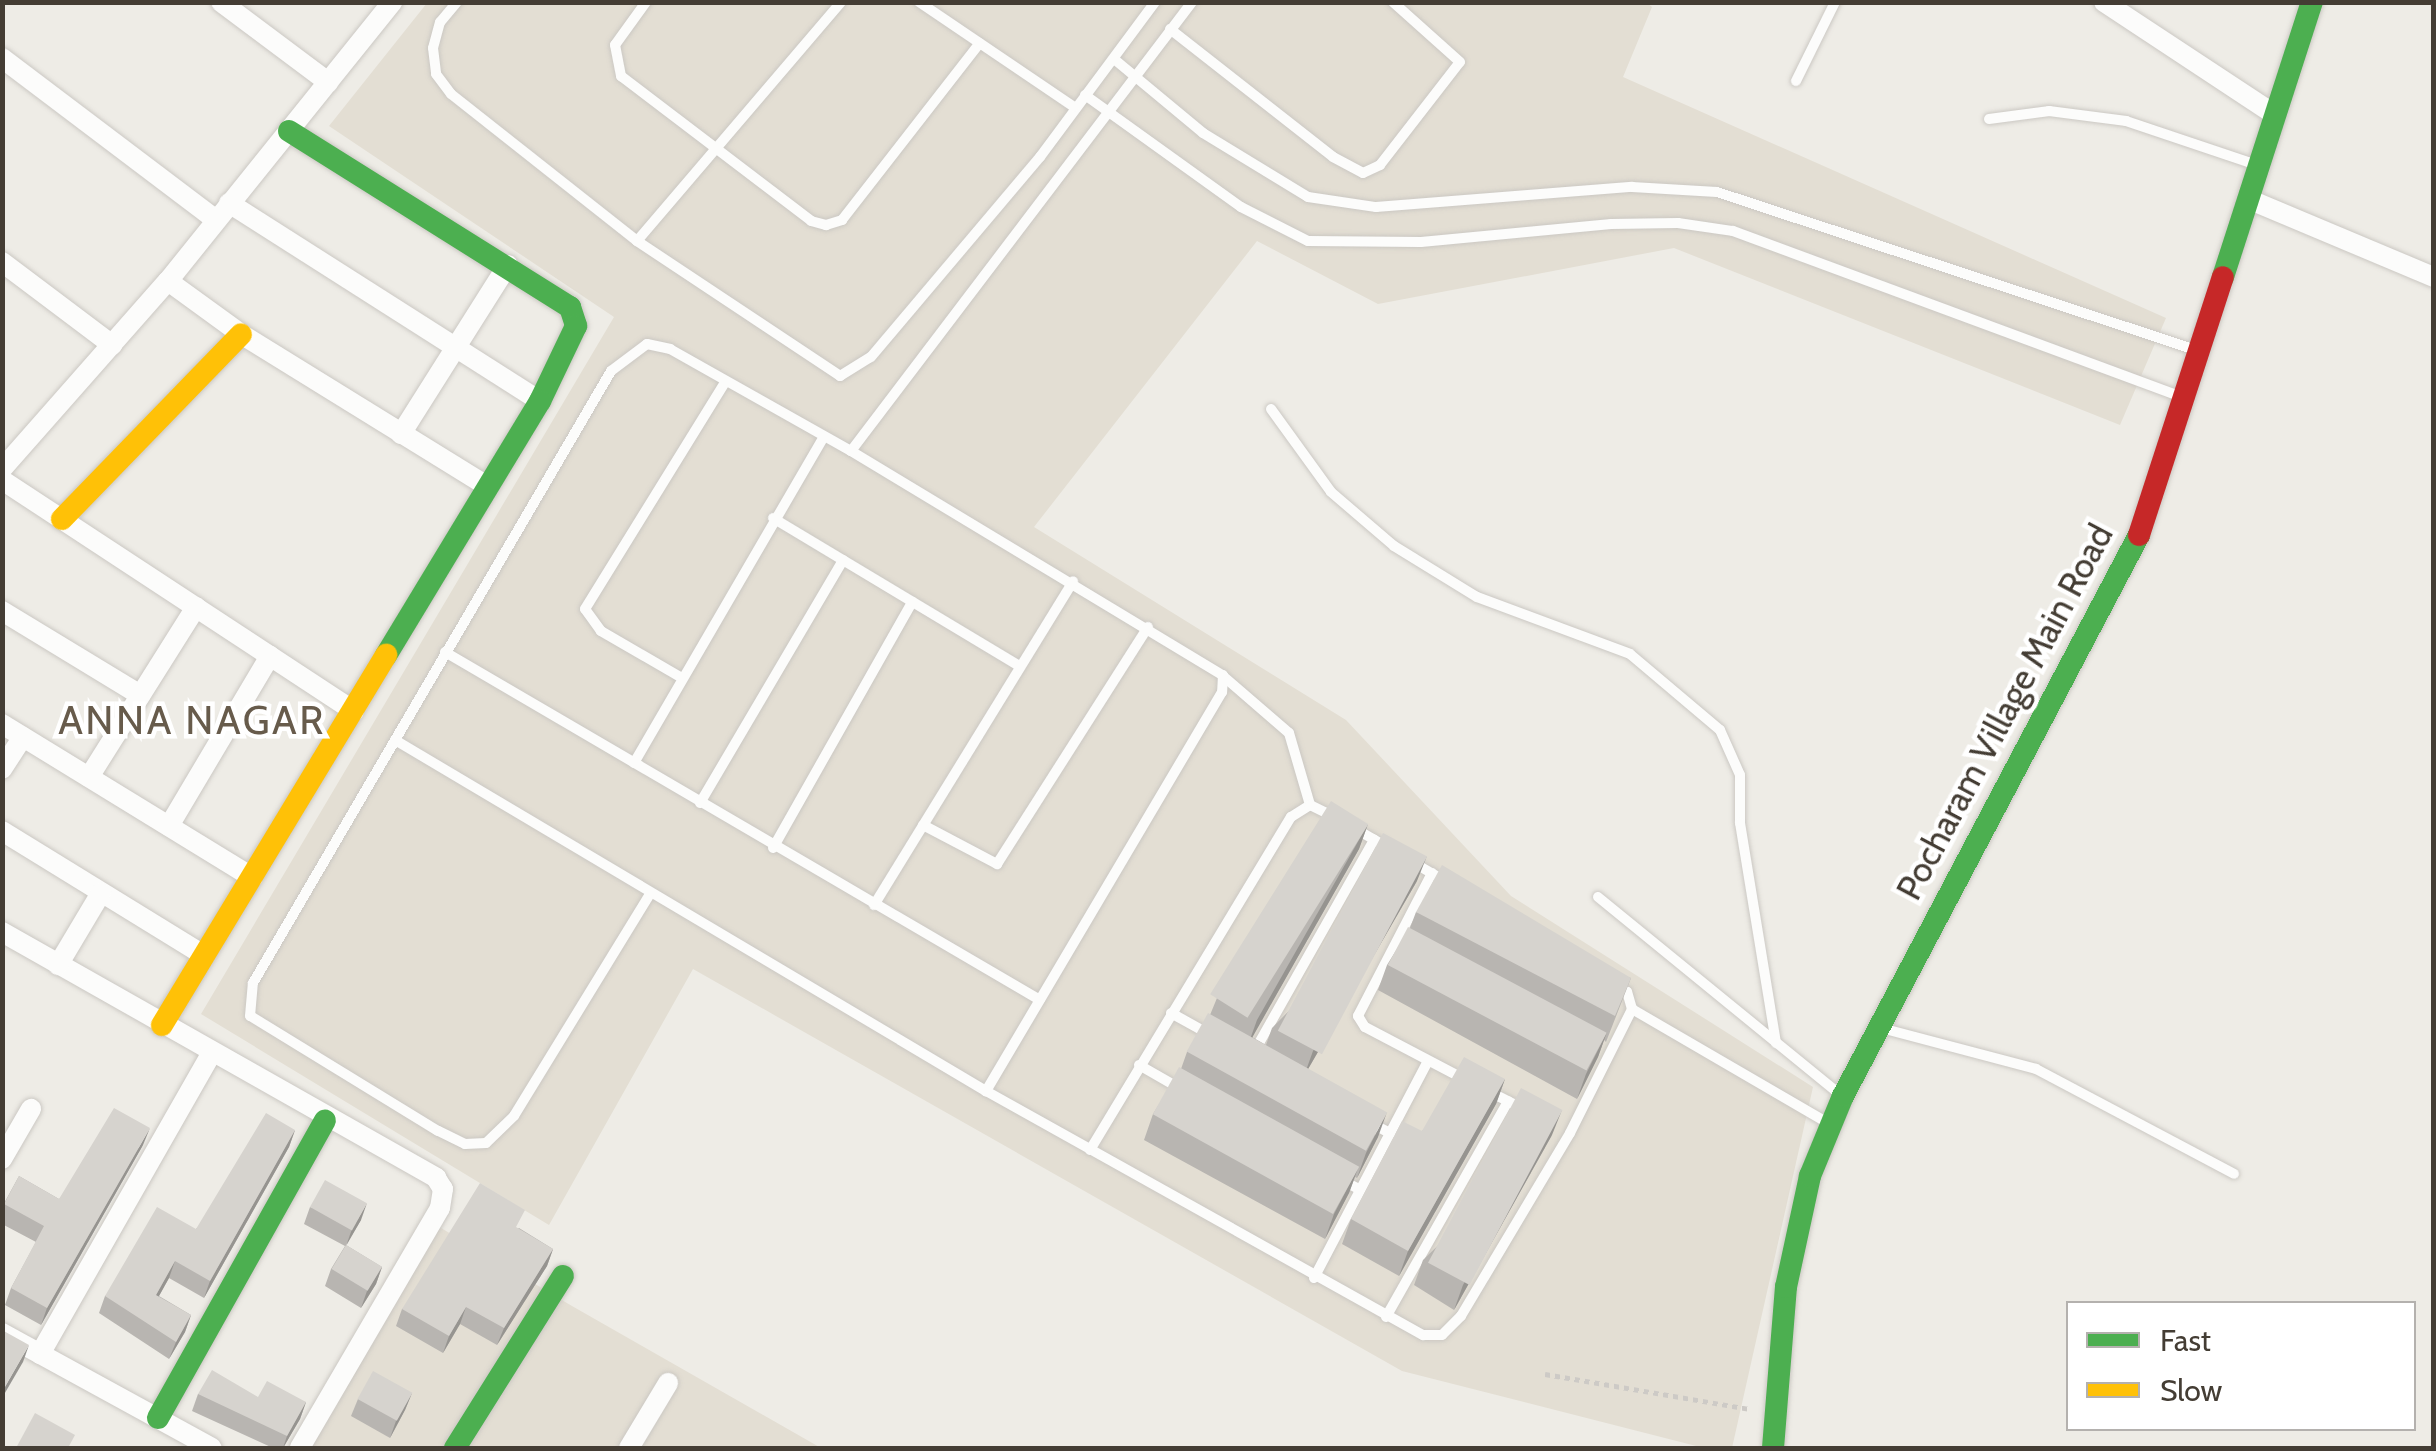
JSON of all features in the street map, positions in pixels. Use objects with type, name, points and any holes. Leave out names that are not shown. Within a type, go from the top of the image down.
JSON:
[{"type":"street","points":[[220,2],[328,82]]},
{"type":"street","points":[[2,469],[168,281],[392,2]]},
{"type":"street","points":[[2104,2],[2274,114]]},
{"type":"street","name":"Pocharam Village Main Road","points":[[1774,1448],[1796,1222],[1831,1125],[1842,1096],[2137,541],[2312,2]]},
{"type":"street","points":[[2,58],[222,212],[540,401]]},
{"type":"street","points":[[162,1025],[489,487],[573,340],[573,314],[508,265],[288,131]]},
{"type":"street","points":[[2248,199],[2434,277]]},
{"type":"street","points":[[2,262],[112,345]]},
{"type":"street","points":[[401,434],[508,265]]},
{"type":"street","points":[[168,281],[240,334],[489,487]]},
{"type":"street","points":[[62,519],[240,334]]},
{"type":"street","points":[[2,480],[354,712]]},
{"type":"street","points":[[88,777],[196,607]]},
{"type":"street","points":[[2,611],[140,695]]},
{"type":"street","points":[[169,826],[270,656]]},
{"type":"street","points":[[2,724],[253,878]]},
{"type":"street","points":[[2,769],[23,737]]},
{"type":"street","points":[[2,831],[204,956]]},
{"type":"street","points":[[58,964],[100,893]]},
{"type":"street","points":[[2,932],[325,1121],[436,1178],[443,1197],[300,1448]]},
{"type":"street","points":[[40,1354],[211,1054]]},
{"type":"street","points":[[2,1158],[31,1109]]},
{"type":"street","points":[[158,1418],[325,1121]]},
{"type":"street","points":[[455,1448],[564,1276]]},
{"type":"street","points":[[2,1333],[212,1448]]},
{"type":"street","points":[[628,1448],[668,1383]]},
{"type":"lane","points":[[457,2],[440,22],[436,74],[452,94],[636,241],[817,365],[847,376],[1040,157],[1154,3]]},
{"type":"lane","points":[[646,2],[615,46],[616,67],[811,220],[834,224],[980,44]]},
{"type":"lane","points":[[636,241],[841,2]]},
{"type":"lane","points":[[919,2],[1074,107]]},
{"type":"lane","points":[[852,451],[1133,74],[1192,2]]},
{"type":"lane","points":[[1170,29],[1334,157],[1363,172],[1380,165],[1460,62],[1393,2]]},
{"type":"lane","points":[[1796,81],[1836,2]]},
{"type":"lane","points":[[1114,59],[1203,134],[1308,197],[1376,208],[1632,188],[1716,192],[2198,351]]},
{"type":"lane","points":[[1085,95],[1242,207],[1308,241],[1421,242],[1611,224],[1678,223],[1733,231],[2181,397]]},
{"type":"lane","points":[[1989,118],[2049,112],[2126,121],[2258,165]]},
{"type":"lane","points":[[650,894],[514,1116],[486,1144],[466,1144],[438,1132],[260,1026],[247,1004],[253,984],[620,358],[634,348],[658,345],[852,451],[1074,581],[1222,675],[1288,732],[1310,806],[1464,893]]},
{"type":"lane","points":[[682,678],[601,631],[584,609],[726,382]]},
{"type":"lane","points":[[1272,409],[1331,492],[1394,546],[1477,597],[1630,654],[1720,730],[1740,775],[1740,823],[1776,1043]]},
{"type":"lane","points":[[634,763],[822,438]]},
{"type":"lane","points":[[773,518],[1019,666]]},
{"type":"lane","points":[[700,804],[843,560]]},
{"type":"lane","points":[[874,906],[1074,581]]},
{"type":"lane","points":[[773,848],[912,602]]},
{"type":"lane","points":[[923,825],[998,864],[1148,626]]},
{"type":"lane","points":[[445,652],[773,848],[1040,1000]]},
{"type":"lane","points":[[986,1091],[1222,692],[1222,675]]},
{"type":"lane","points":[[394,740],[986,1091],[1314,1278],[1423,1335],[1442,1336],[1452,1327],[1570,1133],[1632,1009],[1627,992],[1611,982]]},
{"type":"lane","points":[[1090,1150],[1291,816],[1310,806]]},
{"type":"lane","points":[[1251,1057],[1374,840]]},
{"type":"lane","points":[[1432,873],[1358,1016],[1365,1027],[1539,1117]]},
{"type":"lane","points":[[1598,897],[1842,1096]]},
{"type":"lane","points":[[1395,940],[1412,949]]},
{"type":"lane","points":[[1632,1009],[1831,1125]]},
{"type":"lane","points":[[1171,1013],[1219,1040]]},
{"type":"lane","points":[[1879,1027],[2036,1069],[2234,1174]]},
{"type":"lane","points":[[1594,1045],[1611,1054]]},
{"type":"lane","points":[[1235,1048],[1268,1066]]},
{"type":"lane","points":[[1314,1278],[1428,1061]]},
{"type":"lane","points":[[1139,1066],[1190,1094]]},
{"type":"lane","points":[[1386,1317],[1508,1101]]},
{"type":"lane","points":[[1355,1114],[1390,1133]]},
{"type":"lane","points":[[1554,1125],[1570,1133]]},
{"type":"lane","points":[[1325,1170],[1359,1189]]},
{"type":"path","points":[[1545,1374],[1778,1414]]},
{"type":"shaded area","points":[[427,3],[1647,3],[1652,7],[1623,77],[2166,318],[2120,425],[1674,248],[1378,304],[1257,241],[1034,527],[1346,720],[1511,896],[1813,1087],[1732,1448],[1704,1448],[1402,1371],[693,969],[549,1225],[201,1014],[614,317],[329,126]]},
{"type":"shaded area","points":[[436,1225],[572,1306],[821,1448],[300,1448]]},
{"type":"building","points":[[1331,801],[1368,824],[1247,1018],[1210,994]]},
{"type":"building","points":[[1383,833],[1427,856],[1322,1054],[1278,1031]]},
{"type":"building","points":[[1442,865],[1631,978],[1615,1016],[1416,912]]},
{"type":"building","points":[[1408,927],[1607,1033],[1586,1071],[1388,965]]},
{"type":"building","points":[[1208,1013],[1387,1112],[1366,1151],[1187,1051]]},
{"type":"building","points":[[1464,1057],[1505,1079],[1408,1251],[1351,1219],[1402,1121],[1422,1131]]},
{"type":"building","points":[[1179,1067],[1359,1167],[1333,1214],[1153,1114]]},
{"type":"building","points":[[1521,1088],[1562,1110],[1470,1285],[1428,1263]]},
{"type":"building","points":[[114,1108],[150,1128],[47,1308],[11,1288],[44,1226],[4,1204],[19,1176],[59,1199]]},
{"type":"building","points":[[266,1113],[295,1130],[210,1281],[175,1261],[156,1295],[191,1315],[176,1342],[105,1296],[157,1207],[196,1229]]},
{"type":"building","points":[[325,1180],[367,1203],[352,1230],[310,1207]]},
{"type":"building","points":[[480,1183],[525,1210],[516,1227],[553,1249],[504,1328],[466,1307],[449,1336],[402,1309]]},
{"type":"building","points":[[346,1245],[382,1267],[368,1291],[332,1269]]},
{"type":"building","points":[[2,1330],[29,1345],[2,1392]]},
{"type":"building","points":[[212,1370],[258,1397],[267,1381],[306,1402],[287,1436],[198,1394]]},
{"type":"building","points":[[373,1371],[412,1393],[397,1421],[357,1399]]},
{"type":"building","points":[[35,1413],[75,1435],[68,1448],[16,1448]]},
{"type":"traffic: fast","points":[[2223,277],[2312,2]]},
{"type":"traffic: fast","points":[[289,131],[570,307],[576,326],[540,401],[386,655]]},
{"type":"traffic: fast","points":[[1773,1448],[1786,1287],[1810,1176],[1843,1096],[2139,535]]},
{"type":"traffic: fast","points":[[158,1418],[325,1121]]},
{"type":"traffic: fast","points":[[455,1448],[563,1276]]},
{"type":"traffic: slow","points":[[62,519],[241,334]]},
{"type":"traffic: slow","points":[[162,1025],[386,655]]},
{"type":"traffic: jam","points":[[2139,535],[2223,277]]},
{"type":"district","name":"ANNA NAGAR","points":[[192,720]]}]
